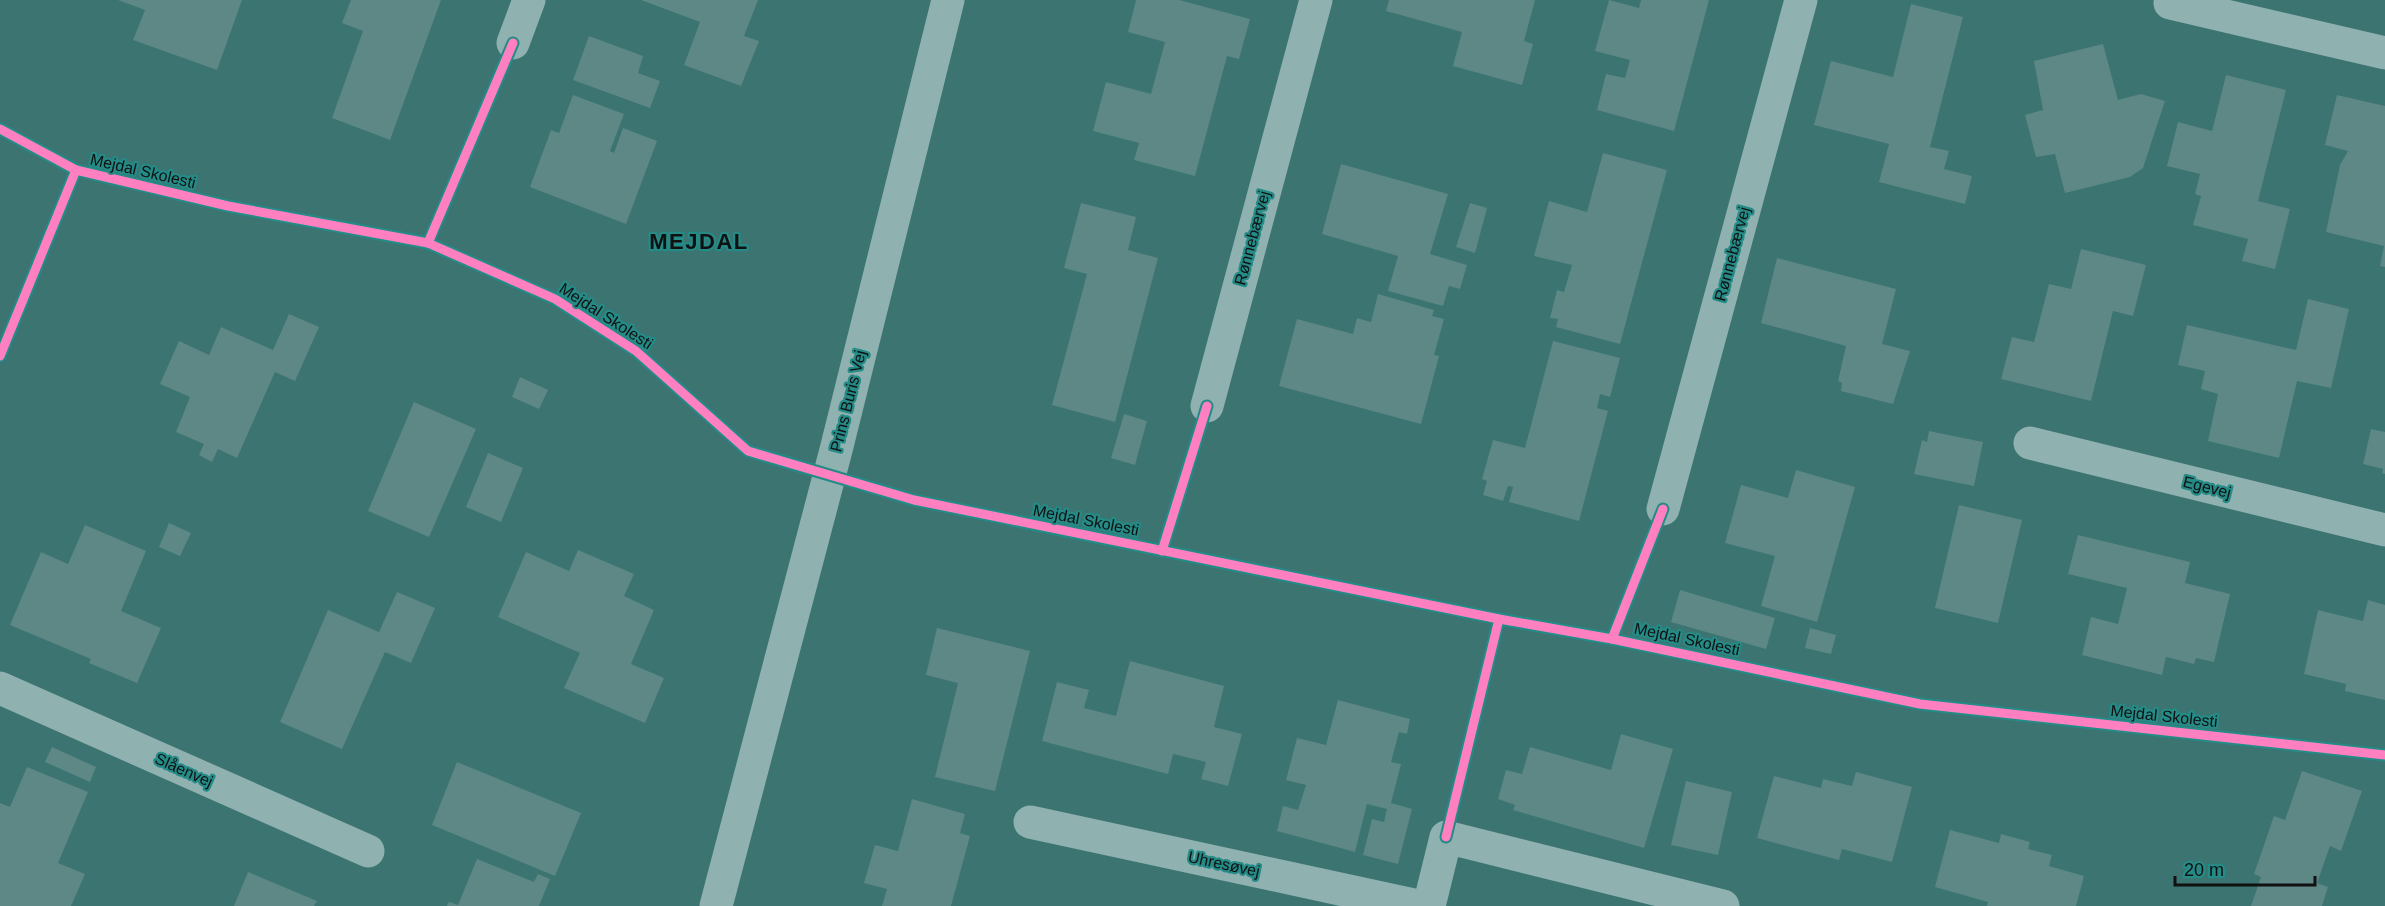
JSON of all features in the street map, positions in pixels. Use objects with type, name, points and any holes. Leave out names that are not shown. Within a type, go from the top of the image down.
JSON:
[{"type":"street","points":[[513,44],[529,0]]},
{"type":"street","name":"Prins Buris Vej","points":[[716,906],[836,450],[948,0]]},
{"type":"street","name":"Rønnebærvej","points":[[1207,406],[1316,0]]},
{"type":"street","name":"Rønnebærvej","points":[[1664,508],[1801,0]]},
{"type":"street","points":[[2170,3],[2385,53]]},
{"type":"street","name":"Egevej","points":[[2030,444],[2385,530]]},
{"type":"street","name":"Slåenvej","points":[[0,688],[368,851]]},
{"type":"street","name":"Uhresøvej","points":[[1030,822],[1418,906]]},
{"type":"street","points":[[1429,906],[1446,837],[1723,906]]},
{"type":"building","points":[[118,0],[242,0],[217,70],[133,40],[145,10]]},
{"type":"building","points":[[351,0],[441,0],[390,140],[332,118],[363,31],[342,23]]},
{"type":"building","points":[[641,0],[758,0],[744,36],[759,41],[741,86],[684,65],[700,22]]},
{"type":"building","points":[[1136,0],[1179,0],[1250,19],[1239,59],[1227,56],[1195,176],[1134,160],[1139,143],[1093,131],[1106,82],[1151,94],[1165,42],[1128,32]]},
{"type":"building","points":[[1389,0],[1535,0],[1524,41],[1533,44],[1522,85],[1453,66],[1462,32],[1386,11]]},
{"type":"building","points":[[1609,0],[1639,8],[1641,0],[1709,0],[1674,131],[1597,110],[1606,74],[1625,78],[1630,60],[1595,51]]},
{"type":"building","points":[[1911,4],[1963,17],[1930,147],[1949,151],[1944,169],[1972,176],[1965,204],[1879,182],[1889,144],[1814,125],[1831,61],[1893,77]]},
{"type":"building","points":[[589,36],[643,56],[638,73],[660,81],[650,108],[573,80]]},
{"type":"building","points":[[2103,44],[2118,100],[2141,94],[2165,101],[2143,168],[2130,177],[2065,193],[2055,154],[2036,157],[2025,115],[2043,110],[2034,61]]},
{"type":"building","points":[[2226,75],[2286,90],[2258,201],[2290,209],[2275,269],[2242,261],[2248,239],[2193,225],[2201,196],[2195,194],[2200,174],[2167,166],[2178,122],[2212,131]]},
{"type":"building","points":[[573,95],[624,114],[610,151],[614,153],[623,128],[657,141],[626,224],[530,187],[551,130],[559,133]]},
{"type":"building","points":[[2337,95],[2385,106],[2385,267],[2380,266],[2384,246],[2326,232],[2340,165],[2348,151],[2325,145]]},
{"type":"building","points":[[1603,153],[1667,170],[1620,344],[1556,327],[1558,319],[1550,318],[1557,290],[1564,292],[1572,265],[1534,256],[1549,201],[1587,212]]},
{"type":"building","points":[[1341,164],[1448,194],[1430,254],[1467,265],[1460,289],[1449,286],[1443,306],[1388,291],[1398,256],[1322,234]]},
{"type":"building","points":[[1081,203],[1136,217],[1128,250],[1158,258],[1115,422],[1052,405],[1087,274],[1064,268]]},
{"type":"building","points":[[1470,203],[1487,208],[1475,253],[1456,247]]},
{"type":"building","points":[[2081,249],[2146,265],[2133,316],[2113,311],[2091,401],[2001,379],[2012,337],[2034,342],[2049,284],[2071,289]]},
{"type":"building","points":[[1777,258],[1896,289],[1882,344],[1910,351],[1893,404],[1841,391],[1842,383],[1838,381],[1846,346],[1761,323]]},
{"type":"building","points":[[1378,294],[1434,310],[1432,316],[1444,319],[1434,355],[1439,356],[1421,424],[1279,386],[1297,319],[1353,334],[1357,318],[1371,322]]},
{"type":"building","points":[[2308,299],[2349,309],[2331,388],[2297,381],[2279,458],[2208,441],[2218,394],[2201,389],[2205,371],[2178,365],[2187,325],[2296,350]]},
{"type":"building","points":[[289,314],[319,327],[295,381],[275,372],[237,458],[218,449],[212,462],[199,455],[204,444],[176,432],[190,397],[160,384],[179,341],[209,355],[221,327],[273,350]]},
{"type":"building","points":[[1553,341],[1620,358],[1610,397],[1600,394],[1597,408],[1608,411],[1579,521],[1509,502],[1513,487],[1508,486],[1503,501],[1483,495],[1487,481],[1482,479],[1493,440],[1525,448]]},
{"type":"building","points":[[520,377],[548,390],[539,409],[512,397]]},
{"type":"building","points":[[414,402],[476,429],[429,537],[368,511]]},
{"type":"building","points":[[1124,414],[1147,421],[1135,465],[1111,458]]},
{"type":"building","points":[[2371,429],[2385,432],[2385,474],[2382,473],[2383,469],[2363,464]]},
{"type":"building","points":[[1929,431],[1983,442],[1974,486],[1914,474],[1922,440],[1927,442]]},
{"type":"building","points":[[488,453],[523,468],[501,522],[466,507]]},
{"type":"building","points":[[1796,470],[1855,487],[1817,622],[1761,606],[1775,556],[1725,543],[1741,485],[1788,498]]},
{"type":"building","points":[[1959,505],[2022,520],[1998,623],[1935,608]]},
{"type":"building","points":[[169,523],[191,533],[180,556],[159,547]]},
{"type":"building","points":[[85,525],[146,551],[121,611],[161,628],[137,683],[89,663],[91,659],[10,625],[41,552],[68,564]]},
{"type":"building","points":[[2078,535],[2190,562],[2185,583],[2230,594],[2214,662],[2196,658],[2194,664],[2166,657],[2162,675],[2082,655],[2091,617],[2118,624],[2127,588],[2068,574]]},
{"type":"building","points":[[578,550],[634,574],[624,596],[654,610],[631,664],[664,678],[645,723],[564,688],[580,653],[498,617],[526,552],[569,571]]},
{"type":"building","points":[[1680,590],[1775,618],[1766,649],[1671,622]]},
{"type":"building","points":[[397,592],[435,608],[411,663],[385,652],[342,749],[280,722],[328,610],[379,632]]},
{"type":"building","points":[[2368,600],[2385,605],[2385,700],[2345,691],[2346,684],[2304,674],[2318,610],[2363,621]]},
{"type":"building","points":[[937,628],[1030,651],[995,791],[935,777],[958,683],[926,675]]},
{"type":"building","points":[[1810,628],[1836,635],[1831,654],[1805,648]]},
{"type":"building","points":[[1130,661],[1224,686],[1214,727],[1242,734],[1228,786],[1201,779],[1206,762],[1173,754],[1168,774],[1042,741],[1057,682],[1089,690],[1084,708],[1116,716]]},
{"type":"building","points":[[1338,700],[1410,719],[1407,734],[1399,732],[1391,762],[1401,764],[1391,803],[1412,809],[1398,864],[1363,855],[1372,819],[1384,822],[1387,809],[1367,804],[1355,852],[1277,831],[1283,806],[1298,810],[1306,785],[1286,780],[1297,738],[1326,745]]},
{"type":"building","points":[[1621,734],[1673,749],[1644,848],[1513,810],[1515,805],[1498,799],[1506,770],[1522,774],[1530,747],[1611,770]]},
{"type":"building","points":[[52,747],[96,767],[90,782],[45,762]]},
{"type":"building","points":[[457,762],[581,813],[555,876],[432,825]]},
{"type":"building","points":[[27,767],[88,792],[58,863],[85,874],[71,906],[0,906],[0,803],[10,807]]},
{"type":"building","points":[[2302,771],[2362,791],[2341,851],[2330,846],[2317,883],[2328,887],[2322,906],[2251,906],[2261,877],[2254,874],[2274,816],[2285,820]]},
{"type":"building","points":[[1856,772],[1912,787],[1892,862],[1842,849],[1839,860],[1757,838],[1774,776],[1821,788],[1823,779],[1852,786]]},
{"type":"building","points":[[1686,781],[1732,792],[1718,855],[1671,845]]},
{"type":"building","points":[[912,799],[965,814],[960,833],[970,836],[951,906],[882,906],[887,889],[864,883],[875,845],[898,851]]},
{"type":"building","points":[[1950,830],[1999,843],[2001,834],[2030,842],[2028,849],[2052,855],[2049,866],[2084,876],[2076,906],[1987,906],[1988,902],[1935,887]]},
{"type":"building","points":[[477,859],[534,882],[538,874],[550,879],[539,906],[447,906],[449,902],[458,905]]},
{"type":"building","points":[[248,872],[317,901],[314,906],[234,906]]},
{"type":"cycle path","points":[[428,243],[513,43]]},
{"type":"cycle path","name":"Mejdal Skolesti","points":[[0,129],[76,170],[228,206],[428,243],[555,299],[636,351],[748,451],[914,500],[1499,619],[1612,639],[1920,704],[2385,755]]},
{"type":"cycle path","points":[[0,356],[76,170]]},
{"type":"cycle path","points":[[1162,551],[1207,406]]},
{"type":"cycle path","points":[[1612,639],[1663,509]]},
{"type":"cycle path","points":[[1446,837],[1499,619]]},
{"type":"district","name":"MEJDAL","points":[[699,241]]}]
